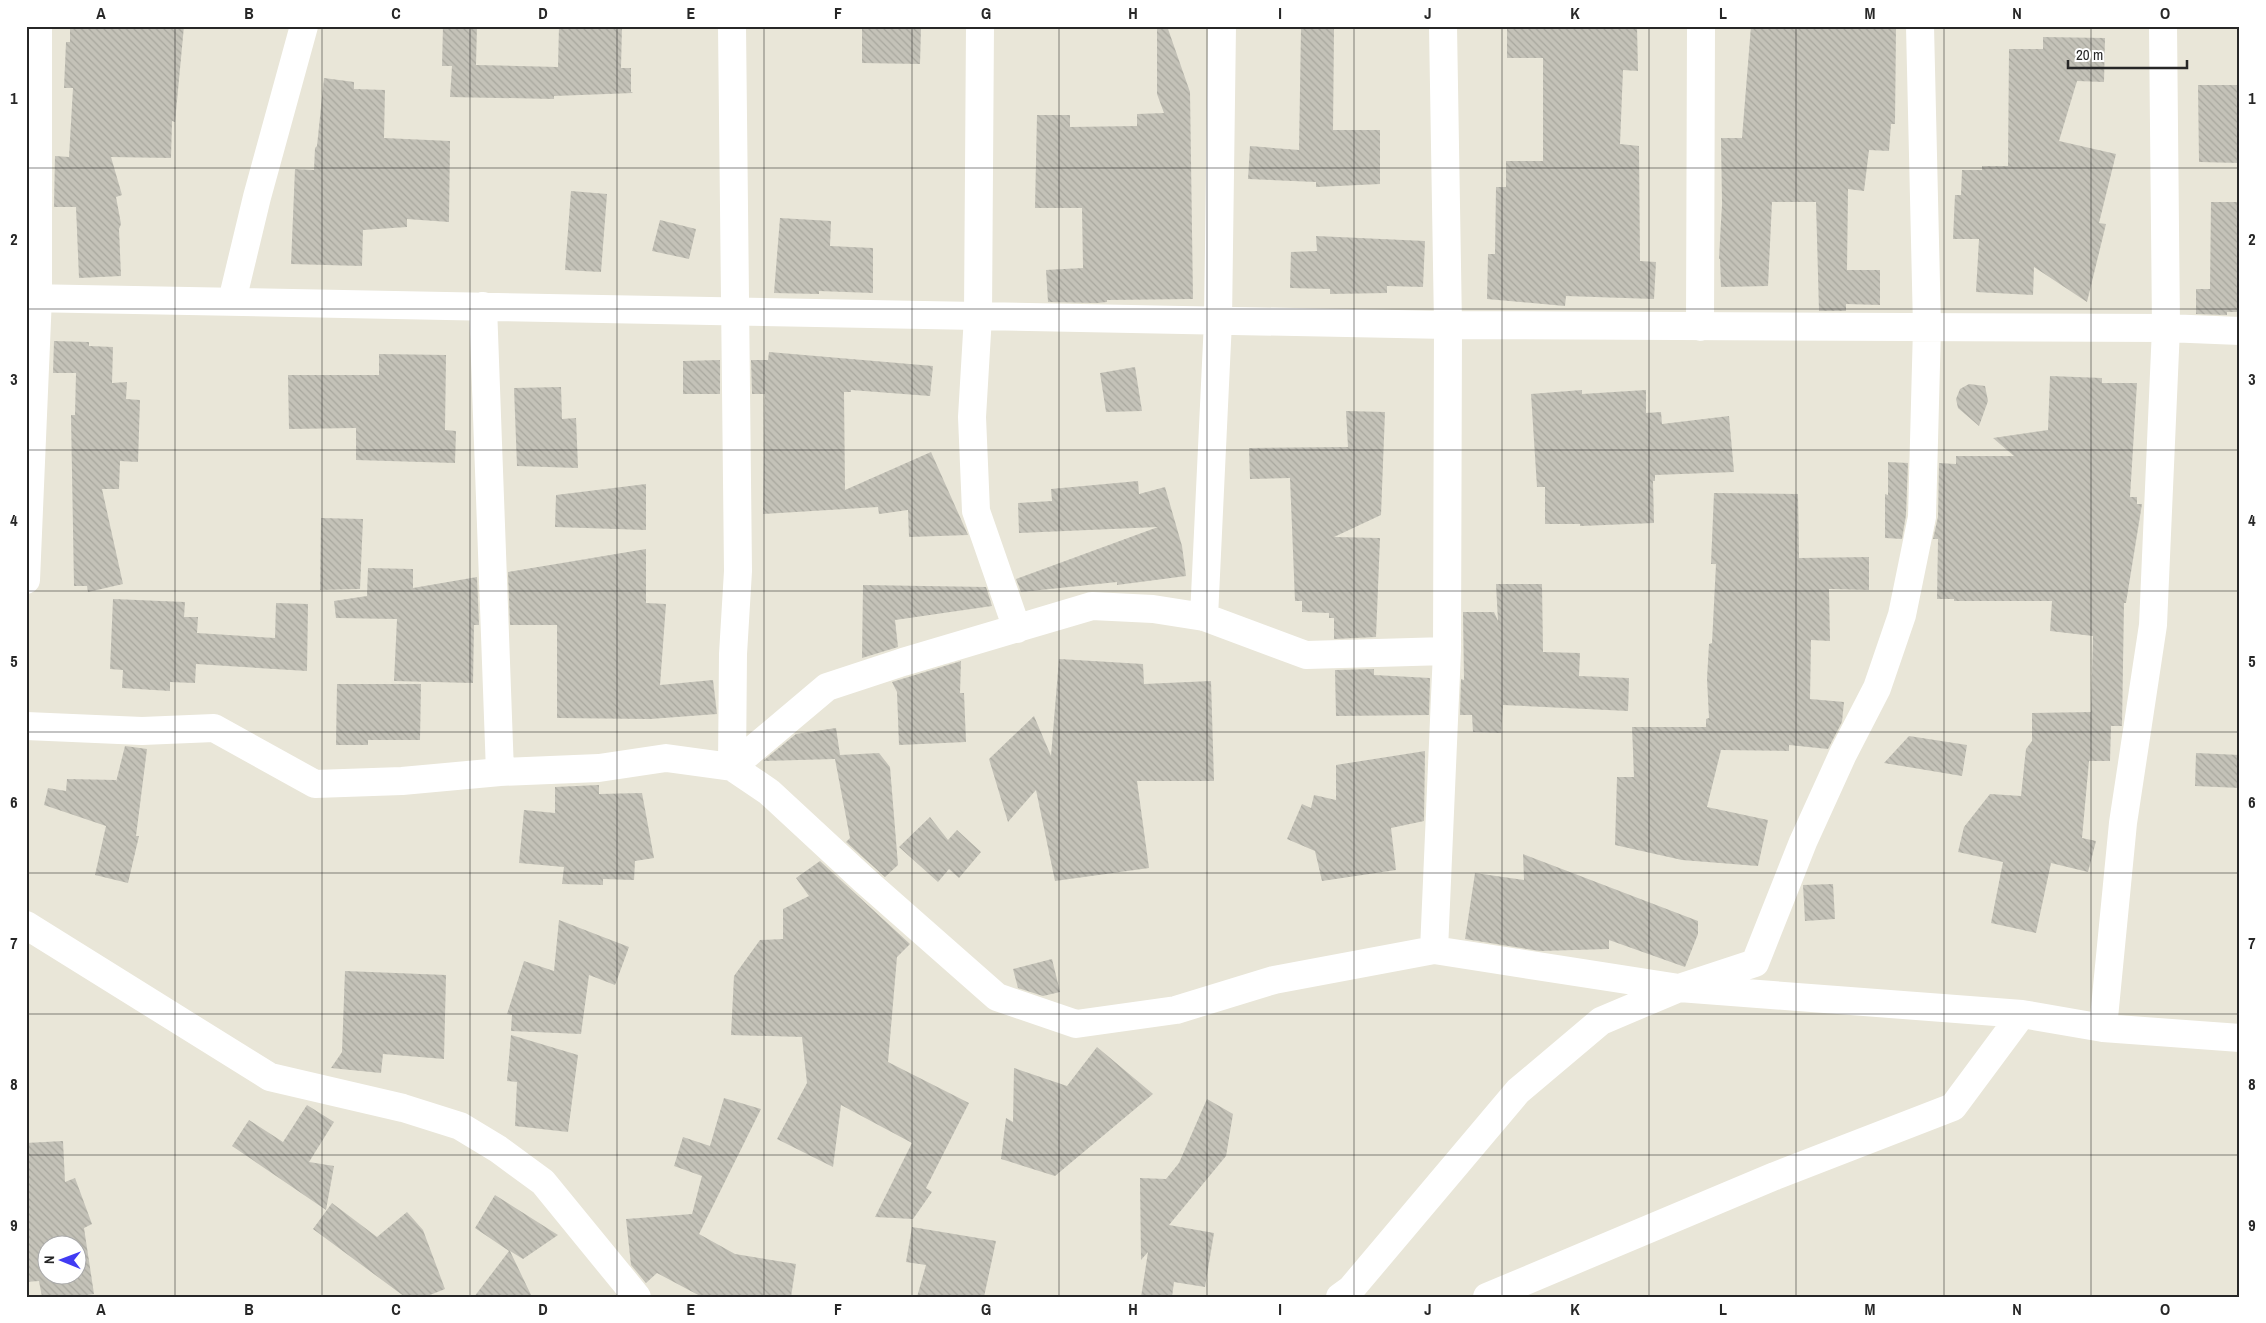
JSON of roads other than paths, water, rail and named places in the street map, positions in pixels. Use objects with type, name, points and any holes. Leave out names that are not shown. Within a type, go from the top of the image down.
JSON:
[{"type":"street","points":[[26,580],[38,26]]},
{"type":"street","points":[[232,301],[257,197],[304,26]]},
{"type":"street","points":[[732,26],[738,571],[732,767]]},
{"type":"street","points":[[980,26],[978,316],[972,417],[976,512],[1017,629]]},
{"type":"street","points":[[1204,617],[1218,321],[1222,26]]},
{"type":"street","points":[[1434,950],[1447,651],[1448,325],[1443,26]]},
{"type":"street","points":[[1700,327],[1701,26]]},
{"type":"street","points":[[1340,1297],[1351,1289],[1518,1091],[1601,1021],[1679,988],[1755,963],[1803,842],[1843,754],[1878,688],[1902,615],[1922,518],[1927,327],[1920,26]]},
{"type":"street","points":[[2103,1028],[2123,823],[2153,625],[2166,328],[2163,26]]},
{"type":"street","points":[[32,298],[1448,325],[2166,328],[2240,331]]},
{"type":"street","points":[[484,306],[500,772]]},
{"type":"street","points":[[732,767],[827,687],[903,662],[1092,606],[1153,609],[1204,617],[1306,654],[1447,651]]},
{"type":"street","points":[[26,726],[142,731],[214,728],[315,784],[402,781],[500,772],[598,768],[666,758],[732,767],[769,792],[863,879],[997,997],[1076,1024],[1176,1010],[1274,980],[1434,950],[1679,988],[2022,1014],[2103,1028],[2240,1038]]},
{"type":"street","points":[[26,925],[270,1076],[403,1108],[460,1126],[498,1149],[544,1182],[637,1297]]},
{"type":"street","points":[[1487,1297],[1775,1176],[1953,1107],[2022,1014]]}]
